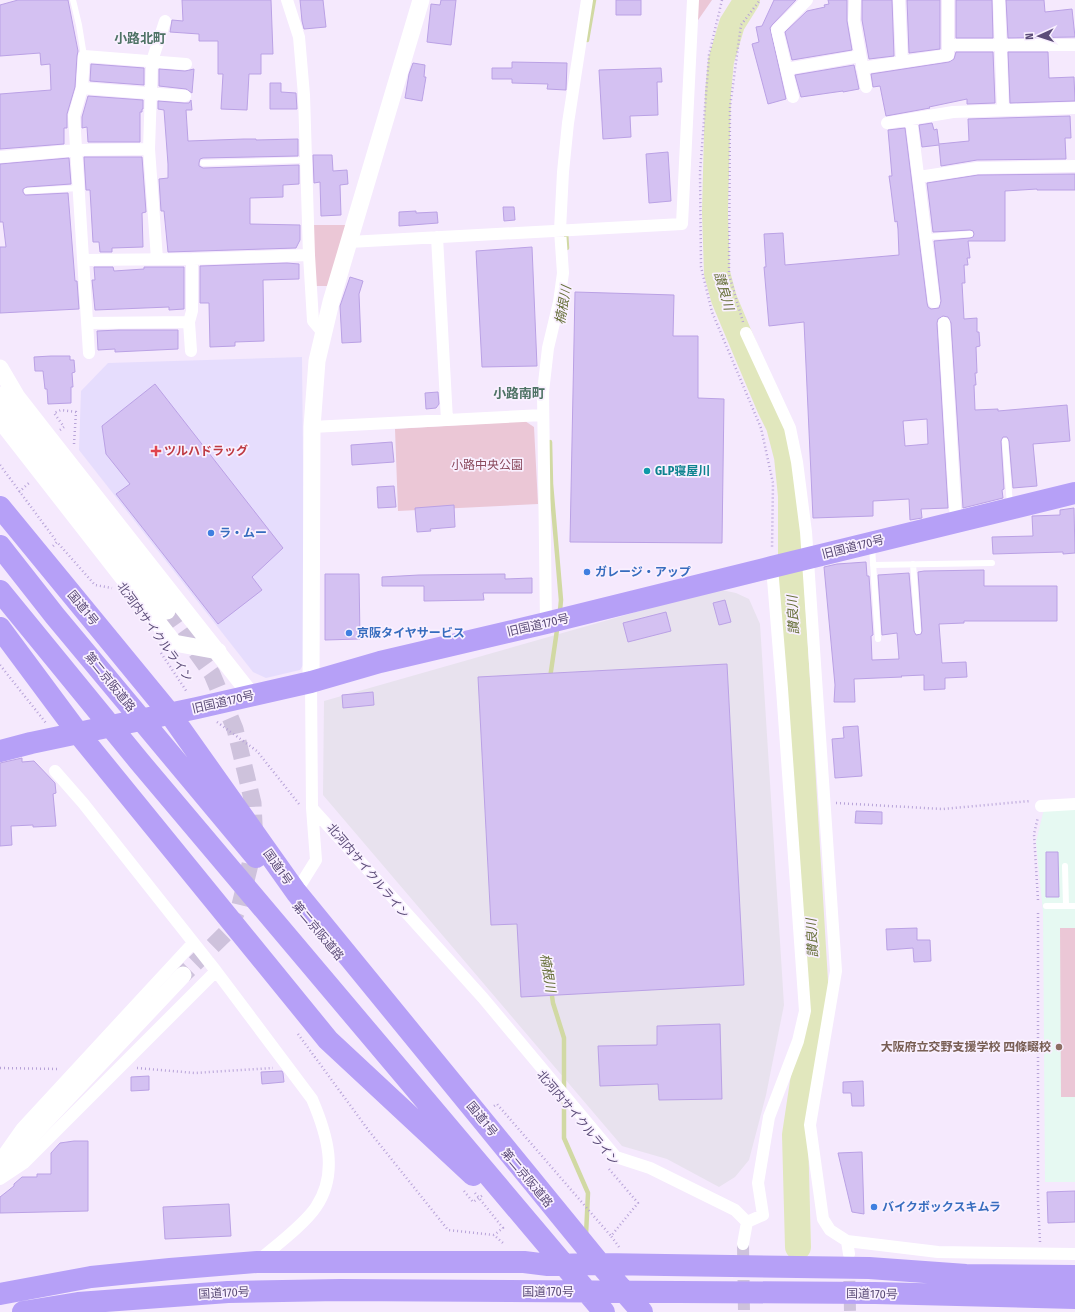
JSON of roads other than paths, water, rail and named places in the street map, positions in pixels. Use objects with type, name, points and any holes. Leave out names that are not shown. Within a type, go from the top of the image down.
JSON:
[{"type":"highway","name":"旧国道170号","points":[[0,751],[311,682],[380,662],[546,624],[774,566],[1075,493]]},
{"type":"highway","name":"国道1号","points":[[0,506],[170,714],[296,892],[600,1264],[641,1312]]},
{"type":"highway","name":"第二京阪道路","points":[[0,546],[159,743],[641,1312]]},
{"type":"highway","points":[[0,591],[138,761],[604,1312]]},
{"type":"highway","points":[[0,628],[78,733],[328,1040],[502,1203],[548,1265],[591,1312]]},
{"type":"highway","points":[[0,1294],[91,1277],[257,1262],[524,1262],[548,1265],[600,1264],[869,1268],[966,1275],[1075,1276]]},
{"type":"highway","name":"国道170号","points":[[23,1312],[78,1303],[228,1292],[340,1290],[875,1294],[1075,1298]]},
{"type":"street","points":[[287,0],[299,37],[304,95],[309,255],[313,322],[324,333]]},
{"type":"street","points":[[296,892],[316,860],[312,808],[311,682],[312,427],[317,361],[349,242],[421,0]]},
{"type":"street","points":[[546,624],[542,392],[548,348],[559,302],[563,273],[560,230],[563,172],[568,123],[587,0]]},
{"type":"street","points":[[349,242],[682,224],[693,0]]},
{"type":"street","points":[[793,97],[777,30],[807,0]]},
{"type":"street","points":[[855,0],[854,20],[866,87]]},
{"type":"street","points":[[899,0],[902,62]]},
{"type":"street","points":[[787,69],[861,62],[902,62],[948,55],[948,0]]},
{"type":"street","points":[[999,0],[1003,110]]},
{"type":"street","points":[[157,259],[149,149],[152,61],[165,20]]},
{"type":"street","points":[[948,45],[1075,45]]},
{"type":"street","points":[[89,353],[74,116],[82,88],[84,56],[186,64]]},
{"type":"street","points":[[82,88],[185,96]]},
{"type":"street","points":[[887,123],[953,112],[1075,108]]},
{"type":"street","points":[[911,119],[934,302]]},
{"type":"street","points":[[0,157],[76,150],[149,149]]},
{"type":"street","points":[[919,177],[977,168],[1075,166]]},
{"type":"street","points":[[437,237],[447,420]]},
{"type":"street","points":[[83,260],[309,255]]},
{"type":"street","points":[[191,351],[189,322],[192,311],[192,258]]},
{"type":"street","points":[[87,324],[189,322]]},
{"type":"street","points":[[944,323],[956,522]]},
{"type":"street","points":[[746,333],[790,428],[797,462],[836,971],[810,1125],[823,1219],[830,1230],[847,1241],[938,1252],[1075,1254]]},
{"type":"street","points":[[0,368],[17,397],[252,696]]},
{"type":"street","points":[[0,395],[53,467],[167,611]]},
{"type":"street","points":[[312,427],[543,415]]},
{"type":"street","points":[[0,420],[174,643],[218,651]]},
{"type":"street","points":[[747,1222],[763,1214],[758,1183],[769,1117],[798,1041],[805,1011],[774,566]]},
{"type":"street","points":[[55,771],[83,803],[216,971],[312,1099],[322,1123],[329,1151],[329,1172],[325,1192],[316,1208],[257,1262]]},
{"type":"street","points":[[1041,806],[1075,804]]},
{"type":"street","points":[[312,808],[483,998],[616,1157],[650,1168],[728,1206],[735,1210],[747,1222]]},
{"type":"street","points":[[0,1159],[22,1128],[193,943]]},
{"type":"street","points":[[0,1179],[24,1163],[216,971]]},
{"type":"street","points":[[0,1169],[183,975]]},
{"type":"street","points":[[743,1244],[747,1222]]},
{"type":"street","points":[[847,1241],[849,1254]]},
{"type":"lane","points":[[73,0],[84,56]]},
{"type":"lane","points":[[203,163],[306,160]]},
{"type":"lane","points":[[27,191],[79,188]]},
{"type":"lane","points":[[926,237],[970,234]]},
{"type":"lane","points":[[1005,440],[1010,509]]},
{"type":"lane","points":[[872,542],[878,639]]},
{"type":"lane","points":[[873,565],[992,563]]},
{"type":"lane","points":[[914,564],[918,631]]},
{"type":"lane","points":[[1065,866],[1066,906]]},
{"type":"lane","points":[[1046,906],[1075,906]]},
{"type":"waterway","name":"楠根川","points":[[587,40],[594,0]]},
{"type":"waterway","name":"讃良川","points":[[747,0],[732,24],[721,61],[718,93],[715,212],[717,273],[724,299],[779,426],[787,457],[791,496],[791,581],[816,998],[815,1027],[803,1082],[795,1135],[798,1247]]},
{"type":"waterway","name":"楠根川","points":[[566,232],[567,248]]},
{"type":"waterway","name":"楠根川","points":[[550,442],[551,484],[561,600],[560,611]]},
{"type":"waterway","name":"楠根川","points":[[550,678],[557,630]]},
{"type":"waterway","name":"楠根川","points":[[551,989],[553,1003],[564,1038],[564,1090]]},
{"type":"waterway","name":"楠根川","points":[[564,1100],[564,1138],[588,1193],[586,1235]]},
{"type":"tunnel","points":[[167,611],[212,674],[235,729],[253,803],[255,844],[240,905],[227,932],[183,975]]},
{"type":"tunnel","points":[[743,1244],[744,1312]]},
{"type":"tunnel","points":[[849,1263],[850,1312]]},
{"type":"place","name":"ツルハドラッグ","points":[[156,451]]},
{"type":"place","name":"GLP寝屋川","points":[[647,471]]},
{"type":"place","name":"ラ・ムー","points":[[211,533]]},
{"type":"place","name":"ガレージ・アップ","points":[[587,572]]},
{"type":"place","name":"京阪タイヤサービス","points":[[349,633]]},
{"type":"place","name":"大阪府立交野支援学校 四條畷校","points":[[1059,1047]]},
{"type":"place","name":"バイクボックスキムラ","points":[[874,1207]]},
{"type":"district","name":"小路北町","points":[[140,38]]},
{"type":"district","name":"小路南町","points":[[519,393]]},
{"type":"park label","name":"小路中央公園","points":[[487,465]]}]
